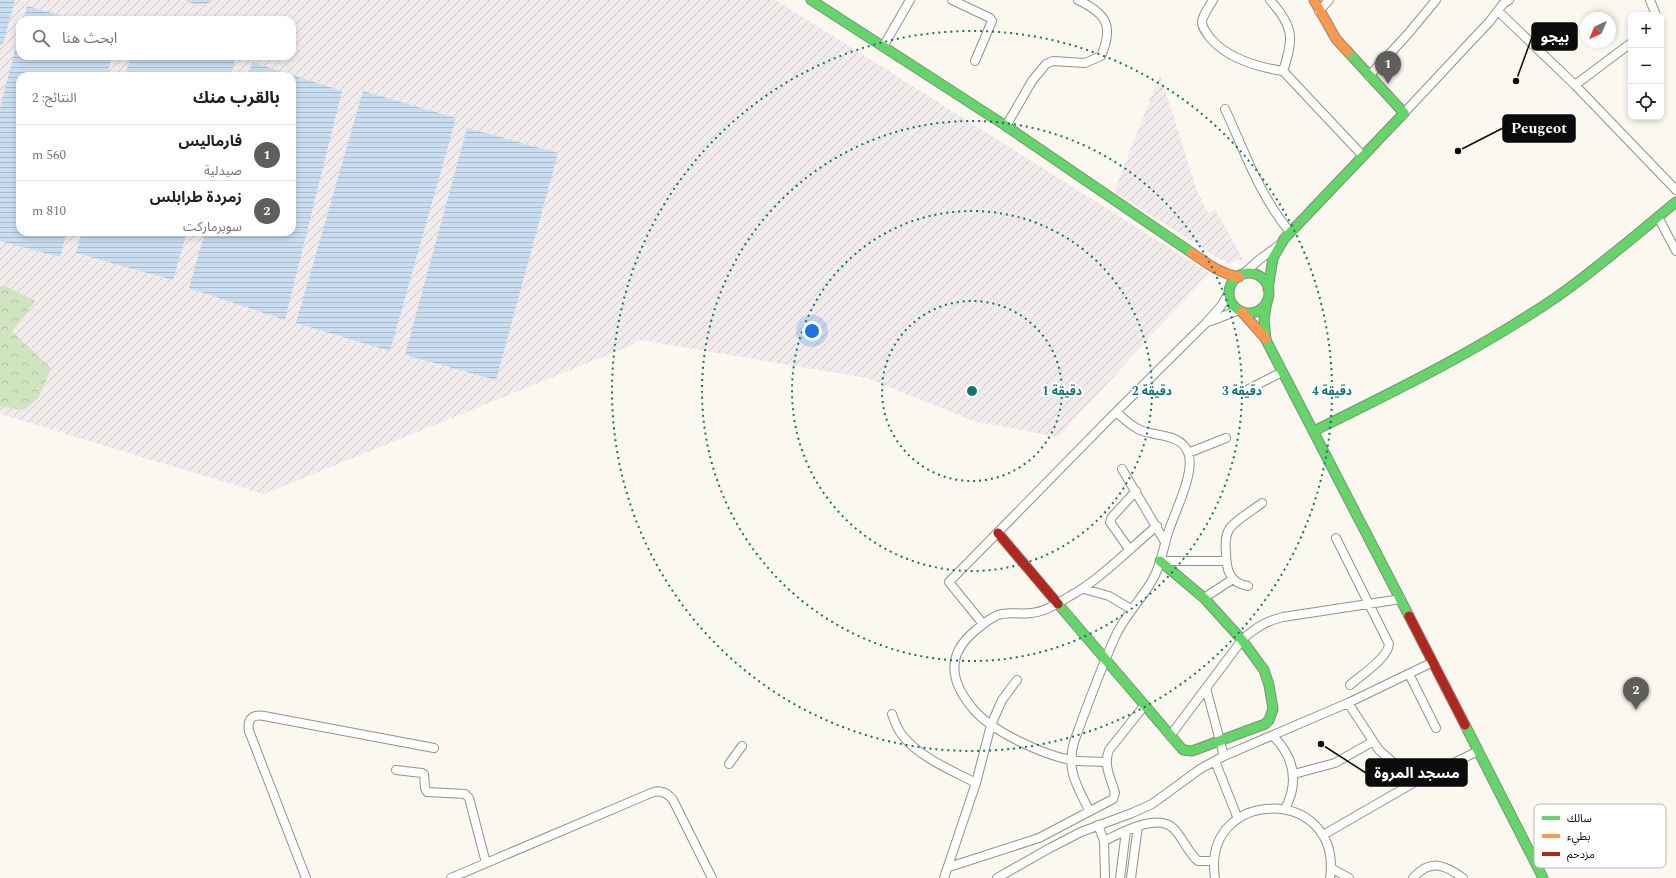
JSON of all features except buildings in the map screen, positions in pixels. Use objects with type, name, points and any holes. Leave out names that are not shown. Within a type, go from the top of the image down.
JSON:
[{"type":"street","points":[[811,0],[1006,126],[1217,270],[1228,275],[1241,276],[1253,274],[1258,276],[1266,284],[1268,289]]},
{"type":"street","points":[[883,47],[910,0]]},
{"type":"street","points":[[952,0],[992,20],[975,61]]},
{"type":"street","points":[[1006,126],[1032,82],[1046,64],[1052,61],[1085,63],[1101,56],[1107,42],[1109,32],[1107,24],[1088,5],[1078,0]]},
{"type":"street","points":[[1213,0],[1202,21],[1207,34],[1215,43],[1231,56],[1284,72],[1363,156]]},
{"type":"street","points":[[1270,0],[1282,14],[1290,35],[1290,51],[1284,72]]},
{"type":"street","points":[[1314,0],[1336,39],[1404,113]]},
{"type":"street","points":[[1319,11],[1329,0]]},
{"type":"street","points":[[1369,76],[1407,35],[1436,0]]},
{"type":"street","points":[[983,624],[949,582],[1206,323],[1222,306],[1235,279],[1241,276],[1260,258],[1278,246],[1404,113],[1503,4],[1509,0]]},
{"type":"street","points":[[1650,0],[1655,12]]},
{"type":"street","points":[[1498,11],[1575,85],[1676,190]]},
{"type":"street","points":[[1575,85],[1628,45]]},
{"type":"street","points":[[1225,109],[1257,183],[1275,214],[1290,232]]},
{"type":"street","points":[[1314,431],[1426,376],[1541,308],[1592,270],[1676,202]]},
{"type":"street","points":[[1658,217],[1676,251]]},
{"type":"street","points":[[1266,340],[1264,320],[1272,263],[1278,246]]},
{"type":"street","points":[[1217,270],[1230,290],[1232,303],[1266,340],[1534,860]]},
{"type":"street","points":[[1206,323],[1240,311],[1247,313],[1257,311],[1261,309],[1267,301]]},
{"type":"street","points":[[1243,392],[1282,372]]},
{"type":"street","points":[[1089,810],[1075,781],[1070,760],[1074,742],[1105,660],[1121,625],[1131,609],[1148,588],[1160,561],[1165,542],[1185,487],[1189,468],[1188,453],[1177,440],[1139,430],[1129,424],[1116,412]]},
{"type":"street","points":[[1188,453],[1226,438]]},
{"type":"street","points":[[1122,469],[1157,526],[1165,542]]},
{"type":"street","points":[[1129,549],[1110,522],[1136,491]]},
{"type":"street","points":[[1248,586],[1240,584],[1233,579],[1228,572],[1226,561],[1226,539],[1229,530],[1234,524],[1262,503]]},
{"type":"street","points":[[1106,762],[1070,760],[1030,745],[991,725],[970,705],[959,688],[954,672],[954,657],[959,647],[968,636],[983,624],[1000,614],[1032,613],[1057,603],[1084,589],[1157,526]]},
{"type":"street","points":[[998,533],[1180,747],[1187,751],[1220,742],[1265,724],[1269,720],[1273,709],[1266,675],[1242,640],[1204,598],[1160,561]]},
{"type":"street","points":[[1336,538],[1387,639],[1389,649],[1384,656],[1350,685]]},
{"type":"street","points":[[1160,561],[1226,561]]},
{"type":"street","points":[[1204,598],[1233,579]]},
{"type":"street","points":[[1084,589],[1109,596],[1131,609]]},
{"type":"street","points":[[1170,736],[1242,640],[1257,627],[1270,620],[1283,617],[1400,599]]},
{"type":"street","points":[[997,878],[1060,842],[1152,804],[1200,769],[1224,756],[1348,704],[1433,662]]},
{"type":"street","points":[[1409,674],[1436,728]]},
{"type":"street","points":[[944,878],[949,867],[976,783],[991,725],[1002,700],[1018,680]]},
{"type":"street","points":[[1206,688],[1224,756]]},
{"type":"street","points":[[1348,704],[1372,742],[1386,757],[1415,782]]},
{"type":"street","points":[[949,867],[1039,838],[1110,800],[1115,793],[1106,762],[1109,750],[1144,706]]},
{"type":"street","points":[[892,714],[897,728],[903,737],[916,749],[976,783]]},
{"type":"street","points":[[306,878],[249,731],[248,724],[251,718],[257,715],[264,716],[434,748]]},
{"type":"street","points":[[1273,736],[1287,753],[1294,774],[1292,792],[1285,809]]},
{"type":"street","points":[[1294,774],[1335,763],[1372,742]]},
{"type":"street","points":[[729,764],[742,746]]},
{"type":"street","points":[[1322,836],[1415,782],[1478,751]]},
{"type":"street","points":[[1215,761],[1238,819]]},
{"type":"street","points":[[396,770],[424,774],[425,788],[427,792],[465,794],[469,798],[486,863]]},
{"type":"street","points":[[451,878],[651,793],[661,791],[666,792],[673,800],[712,878]]},
{"type":"street","points":[[1215,878],[1214,861],[1219,842],[1230,826],[1248,813],[1260,809],[1273,808],[1285,809],[1306,818],[1322,836],[1331,857],[1330,878]]},
{"type":"street","points":[[1104,841],[1138,826],[1154,822],[1162,822],[1173,828],[1196,859],[1201,862],[1214,861]]},
{"type":"street","points":[[1098,826],[1104,841],[1105,878]]},
{"type":"street","points":[[1120,869],[1131,874],[1138,826]]},
{"type":"street","points":[[1120,878],[1126,831]]},
{"type":"street","points":[[1413,878],[1422,869],[1433,865],[1445,866],[1463,878]]},
{"type":"street","points":[[1331,868],[1349,878]]},
{"type":"street","points":[[1538,868],[1543,878]]},
{"type":"shaded area","points":[[0,0],[776,0],[1209,273],[1058,437],[973,421],[867,378],[640,340],[630,346],[264,494],[0,414]]},
{"type":"shaded area","points":[[1160,74],[1197,191],[1208,213],[1215,209],[1243,259],[1228,264],[1114,192]]},
{"type":"green space","points":[[0,286],[7,287],[35,301],[12,332],[51,368],[39,397],[24,410],[0,406]]},
{"type":"water","points":[[0,0],[15,0],[3,44],[0,46]]},
{"type":"water","points":[[185,0],[214,0],[200,4]]},
{"type":"water","points":[[27,6],[63,16],[24,16]]},
{"type":"water","points":[[16,46],[16,60],[111,60],[108,72],[16,72],[16,236],[66,236],[60,257],[0,241],[0,108]]},
{"type":"water","points":[[130,60],[235,60],[232,72],[126,72]]},
{"type":"water","points":[[252,62],[283,72],[249,72]]},
{"type":"water","points":[[296,76],[342,91],[285,320],[189,288],[204,236],[296,236]]},
{"type":"water","points":[[363,91],[456,118],[390,351],[296,323]]},
{"type":"water","points":[[467,128],[558,153],[496,380],[405,355]]},
{"type":"water","points":[[81,236],[186,236],[173,280],[76,253]]},
{"type":"traffic: fast","points":[[811,0],[1006,126],[1192,253]]},
{"type":"traffic: fast","points":[[1268,289],[1273,258],[1284,239],[1404,113],[1348,52]]},
{"type":"traffic: fast","points":[[1314,431],[1438,368],[1499,334],[1558,296],[1588,274],[1676,202]]},
{"type":"traffic: fast","points":[[1249,273],[1263,279],[1269,293],[1263,307],[1249,313],[1235,307],[1229,293],[1235,279],[1249,273]]},
{"type":"traffic: fast","points":[[1267,301],[1264,320],[1266,340],[1409,616]]},
{"type":"traffic: fast","points":[[1058,604],[1183,750],[1192,751],[1265,724],[1269,720],[1273,709],[1269,685],[1264,670],[1242,640],[1204,598],[1160,561]]},
{"type":"traffic: fast","points":[[1465,725],[1534,860]]},
{"type":"traffic: fast","points":[[1538,868],[1543,878]]},
{"type":"traffic: slow","points":[[1314,0],[1336,39],[1348,52]]},
{"type":"traffic: slow","points":[[1192,253],[1220,271],[1239,277]]},
{"type":"traffic: slow","points":[[1242,312],[1266,339]]},
{"type":"traffic: jam","points":[[998,533],[1058,604]]},
{"type":"traffic: jam","points":[[1409,616],[1465,725]]},
{"type":"place","name":"بيجو","points":[[1516,81]]},
{"type":"place","name":"فارماليس","points":[[1388,84]]},
{"type":"place","name":"Peugeot","points":[[1458,151]]},
{"type":"place","name":"زمردة طرابلس","points":[[1636,710]]},
{"type":"place","name":"مسجد المروة","points":[[1321,744]]}]
